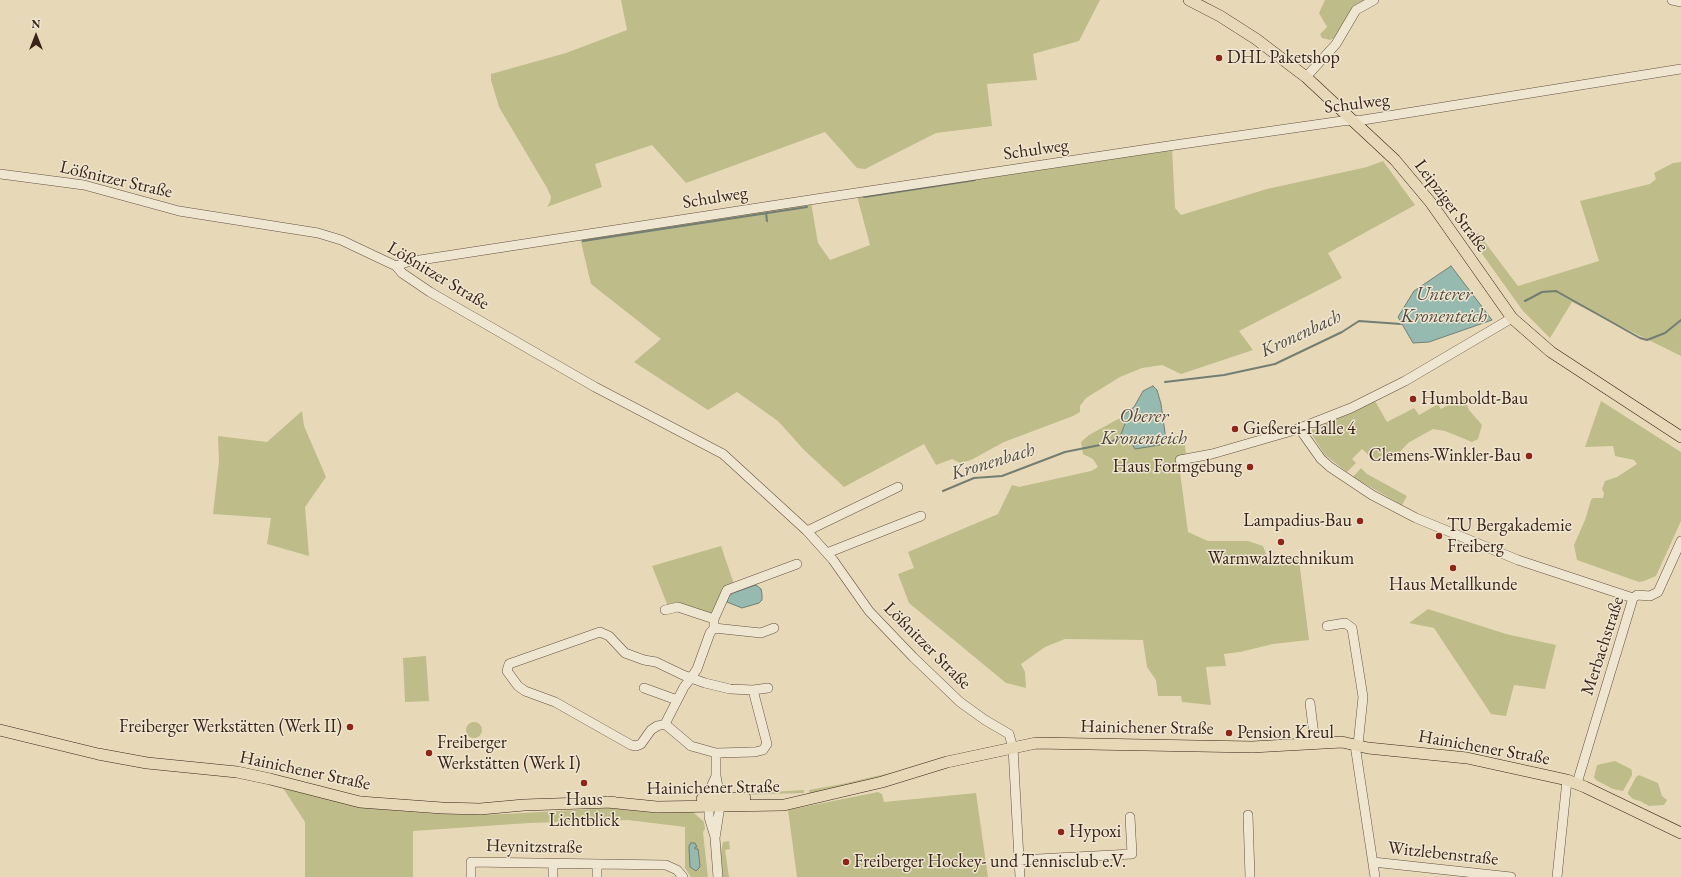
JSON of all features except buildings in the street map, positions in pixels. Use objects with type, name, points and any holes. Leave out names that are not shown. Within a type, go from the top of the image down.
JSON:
[{"type":"main road","name":"Leipziger Straße","points":[[1189,0],[1220,16],[1256,39],[1306,77],[1399,165],[1431,203],[1512,318],[1551,352],[1681,437]]},
{"type":"main road","name":"Hainichener Straße","points":[[0,730],[98,754],[147,762],[237,772],[294,784],[348,799],[378,804],[480,809],[607,802],[715,802],[820,796],[882,782],[947,762],[1050,742],[1242,747],[1342,742],[1467,758],[1572,782],[1681,833]]},
{"type":"street","points":[[1306,77],[1336,44],[1356,10],[1374,0]]},
{"type":"street","points":[[1672,0],[1681,2]]},
{"type":"street","name":"Schulweg","points":[[396,266],[407,262],[823,198],[1175,145],[1351,121],[1550,91],[1681,69]]},
{"type":"street","name":"Lößnitzer Straße","points":[[0,174],[84,185],[179,210],[318,233],[341,240],[396,266],[402,273],[430,292],[595,387],[723,454],[807,531],[827,553],[869,612],[960,702],[984,720],[1009,734],[1013,748]]},
{"type":"street","points":[[1180,460],[1212,454],[1299,428],[1351,408],[1406,381],[1512,318]]},
{"type":"street","points":[[1299,428],[1320,459],[1330,467],[1372,495],[1416,518],[1518,560],[1633,598]]},
{"type":"street","points":[[807,531],[898,487]]},
{"type":"street","points":[[827,553],[921,516]]},
{"type":"street","name":"Merbachstraße","points":[[1557,877],[1572,782],[1633,598],[1637,595],[1650,596],[1658,592],[1681,541]]},
{"type":"street","points":[[768,688],[753,690],[730,689],[705,683],[691,678],[656,662],[644,660],[625,653],[609,636],[600,632],[509,664],[507,670],[518,686],[525,692],[555,702],[631,745],[641,744],[651,730],[664,724],[684,686],[691,678],[727,590],[797,564]]},
{"type":"street","points":[[665,610],[678,607],[714,624],[762,633],[774,628]]},
{"type":"street","points":[[1327,626],[1345,623],[1352,628],[1363,697],[1357,745],[1375,877]]},
{"type":"street","points":[[644,688],[677,700]]},
{"type":"street","points":[[664,724],[692,746],[716,753],[755,752],[763,750],[767,744],[753,690]]},
{"type":"street","points":[[1310,703],[1315,743]]},
{"type":"street","points":[[1013,748],[1020,877]]},
{"type":"street","points":[[716,753],[715,802],[718,877]]},
{"type":"street","points":[[1248,815],[1250,877]]},
{"type":"street","points":[[1019,860],[1132,854],[1130,816]]},
{"type":"street","name":"Heynitzstraße","points":[[471,877],[471,862],[666,865],[677,870],[683,877]]},
{"type":"street","name":"Witzlebenstraße","points":[[1373,862],[1511,877]]},
{"type":"street","points":[[553,864],[553,877]]},
{"type":"street","name":"Heynitzstraße","points":[[597,865],[597,877]]},
{"type":"shaded area","points":[[621,0],[1100,0],[1079,41],[1033,54],[1037,80],[987,84],[992,126],[936,133],[865,169],[857,168],[825,132],[686,183],[652,145],[595,164],[602,187],[547,207],[551,197],[499,107],[491,80],[491,74],[566,53],[627,30]]},
{"type":"shaded area","points":[[1325,0],[1366,0],[1334,38],[1330,40],[1322,38],[1320,34],[1327,27],[1319,13]]},
{"type":"shaded area","points":[[1172,147],[1175,208],[1181,215],[1267,189],[1367,167],[1383,161],[1415,205],[1328,253],[1342,278],[1239,331],[1253,350],[1181,374],[1162,365],[1142,368],[1120,377],[1086,398],[1080,406],[1080,412],[1073,416],[1004,442],[971,460],[960,463],[952,459],[936,465],[924,444],[844,487],[804,450],[778,421],[737,392],[708,410],[634,362],[661,339],[591,284],[580,238],[811,202],[818,243],[830,260],[870,245],[857,196]]},
{"type":"shaded area","points":[[1681,162],[1681,356],[1572,302],[1550,338],[1523,311],[1470,237],[1478,233],[1518,286],[1599,261],[1580,201],[1650,184],[1656,179],[1654,173],[1673,163]]},
{"type":"shaded area","points":[[1463,397],[1469,410],[1482,425],[1478,439],[1472,442],[1445,431],[1433,429],[1408,443],[1398,454],[1388,461],[1377,462],[1362,449],[1352,459],[1356,463],[1347,472],[1325,455],[1312,435],[1312,429],[1315,427],[1375,401],[1387,422],[1414,408],[1419,415],[1438,404],[1441,409]]},
{"type":"shaded area","points":[[1601,401],[1681,452],[1681,521],[1656,576],[1644,581],[1639,582],[1577,560],[1574,545],[1585,520],[1591,500],[1593,498],[1603,498],[1604,493],[1602,489],[1605,481],[1617,477],[1637,464],[1634,460],[1615,456],[1613,446],[1585,447]]},
{"type":"shaded area","points":[[302,411],[304,426],[326,477],[305,507],[309,556],[267,544],[271,518],[213,514],[219,461],[218,436],[267,442]]},
{"type":"shaded area","points":[[1120,418],[1125,424],[1123,429],[1134,445],[1159,445],[1166,440],[1176,441],[1184,437],[1186,455],[1178,457],[1188,532],[1208,541],[1248,541],[1263,546],[1268,559],[1299,560],[1309,640],[1273,644],[1240,652],[1224,654],[1226,666],[1206,667],[1211,705],[1182,702],[1181,696],[1158,696],[1156,680],[1147,667],[1143,640],[1065,639],[1045,647],[1021,664],[1025,672],[1026,688],[1006,683],[909,603],[898,574],[914,568],[908,552],[998,514],[1012,485],[1019,487],[1091,471],[1098,467],[1093,459],[1083,454],[1081,442],[1089,435]]},
{"type":"shaded area","points":[[1361,468],[1367,474],[1407,496],[1402,505],[1353,477]]},
{"type":"shaded area","points":[[721,546],[734,584],[714,619],[669,609],[652,566]]},
{"type":"shaded area","points":[[1428,609],[1506,634],[1556,645],[1545,689],[1514,685],[1506,716],[1491,714],[1434,628],[1409,623]]},
{"type":"shaded area","points":[[426,656],[429,701],[405,702],[403,658]]},
{"type":"shaded area","points":[[471,722],[477,722],[482,727],[480,736],[477,738],[471,738],[466,733],[466,727]]},
{"type":"shaded area","points":[[1615,761],[1631,769],[1632,772],[1632,775],[1623,791],[1613,789],[1596,780],[1594,777],[1597,765]]},
{"type":"shaded area","points":[[903,770],[903,773],[821,792],[809,793],[809,790]]},
{"type":"shaded area","points":[[1639,775],[1658,783],[1662,796],[1667,800],[1664,805],[1649,806],[1633,799],[1628,794],[1636,777]]},
{"type":"shaded area","points":[[283,788],[306,791],[378,809],[426,813],[468,815],[506,814],[609,808],[655,813],[693,812],[704,822],[705,829],[703,832],[708,877],[691,877],[685,868],[685,827],[628,820],[529,823],[413,831],[413,877],[305,877],[305,822]]},
{"type":"shaded area","points":[[804,790],[804,793],[735,795],[737,794]]},
{"type":"shaded area","points":[[878,792],[882,794],[884,802],[976,793],[988,877],[797,877],[788,810]]},
{"type":"shaded area","points":[[729,841],[730,849],[725,850],[729,877],[723,877],[720,857],[723,842]]},
{"type":"water","name":"Unterer Kronenteich","points":[[1451,266],[1492,320],[1429,342],[1413,343],[1398,317],[1414,291]]},
{"type":"water","name":"Oberer Kronenteich","points":[[1153,386],[1157,390],[1161,404],[1166,440],[1160,445],[1135,449],[1131,442],[1125,442],[1119,439],[1125,424],[1120,418],[1134,407],[1143,391]]},
{"type":"water","points":[[756,585],[761,589],[762,594],[762,600],[759,603],[742,608],[727,602],[728,597],[733,593]]},
{"type":"water","points":[[691,843],[695,843],[697,847],[695,847],[695,849],[698,849],[700,866],[696,871],[690,867],[689,846]]},
{"type":"waterway","points":[[864,197],[975,180]]},
{"type":"waterway","points":[[583,241],[807,207]]},
{"type":"waterway","points":[[766,213],[767,221]]},
{"type":"waterway","name":"Kronenbach","points":[[1525,301],[1542,292],[1556,291],[1640,338],[1647,340],[1665,333],[1681,320]]},
{"type":"waterway","name":"Kronenbach","points":[[1165,382],[1224,375],[1275,364],[1342,332],[1359,321],[1401,324]]},
{"type":"waterway","name":"Kronenbach","points":[[943,491],[974,478],[1002,476],[1065,452],[1100,445],[1119,439]]},
{"type":"place","name":"DHL Paketshop","points":[[1219,58]]},
{"type":"place","name":"Humboldt-Bau","points":[[1413,399]]},
{"type":"place","name":"Gießerei-Halle 4","points":[[1235,429]]},
{"type":"place","name":"Clemens-Winkler-Bau","points":[[1529,456]]},
{"type":"place","name":"Haus Formgebung","points":[[1250,467]]},
{"type":"place","name":"Lampadius-Bau","points":[[1360,521]]},
{"type":"place","name":"TU Bergakademie Freiberg","points":[[1439,536]]},
{"type":"place","name":"Warmwalztechnikum","points":[[1281,542]]},
{"type":"place","name":"Haus Metallkunde","points":[[1453,568]]},
{"type":"place","name":"Freiberger Werkstätten (Werk II)","points":[[350,727]]},
{"type":"place","name":"Pension Kreul","points":[[1229,733]]},
{"type":"place","name":"Freiberger Werkstätten (Werk I)","points":[[429,753]]},
{"type":"place","name":"Haus Lichtblick","points":[[584,783]]},
{"type":"place","name":"Hypoxi","points":[[1061,832]]},
{"type":"place","name":"Freiberger Hockey- und Tennisclub e.V.","points":[[846,862]]}]
